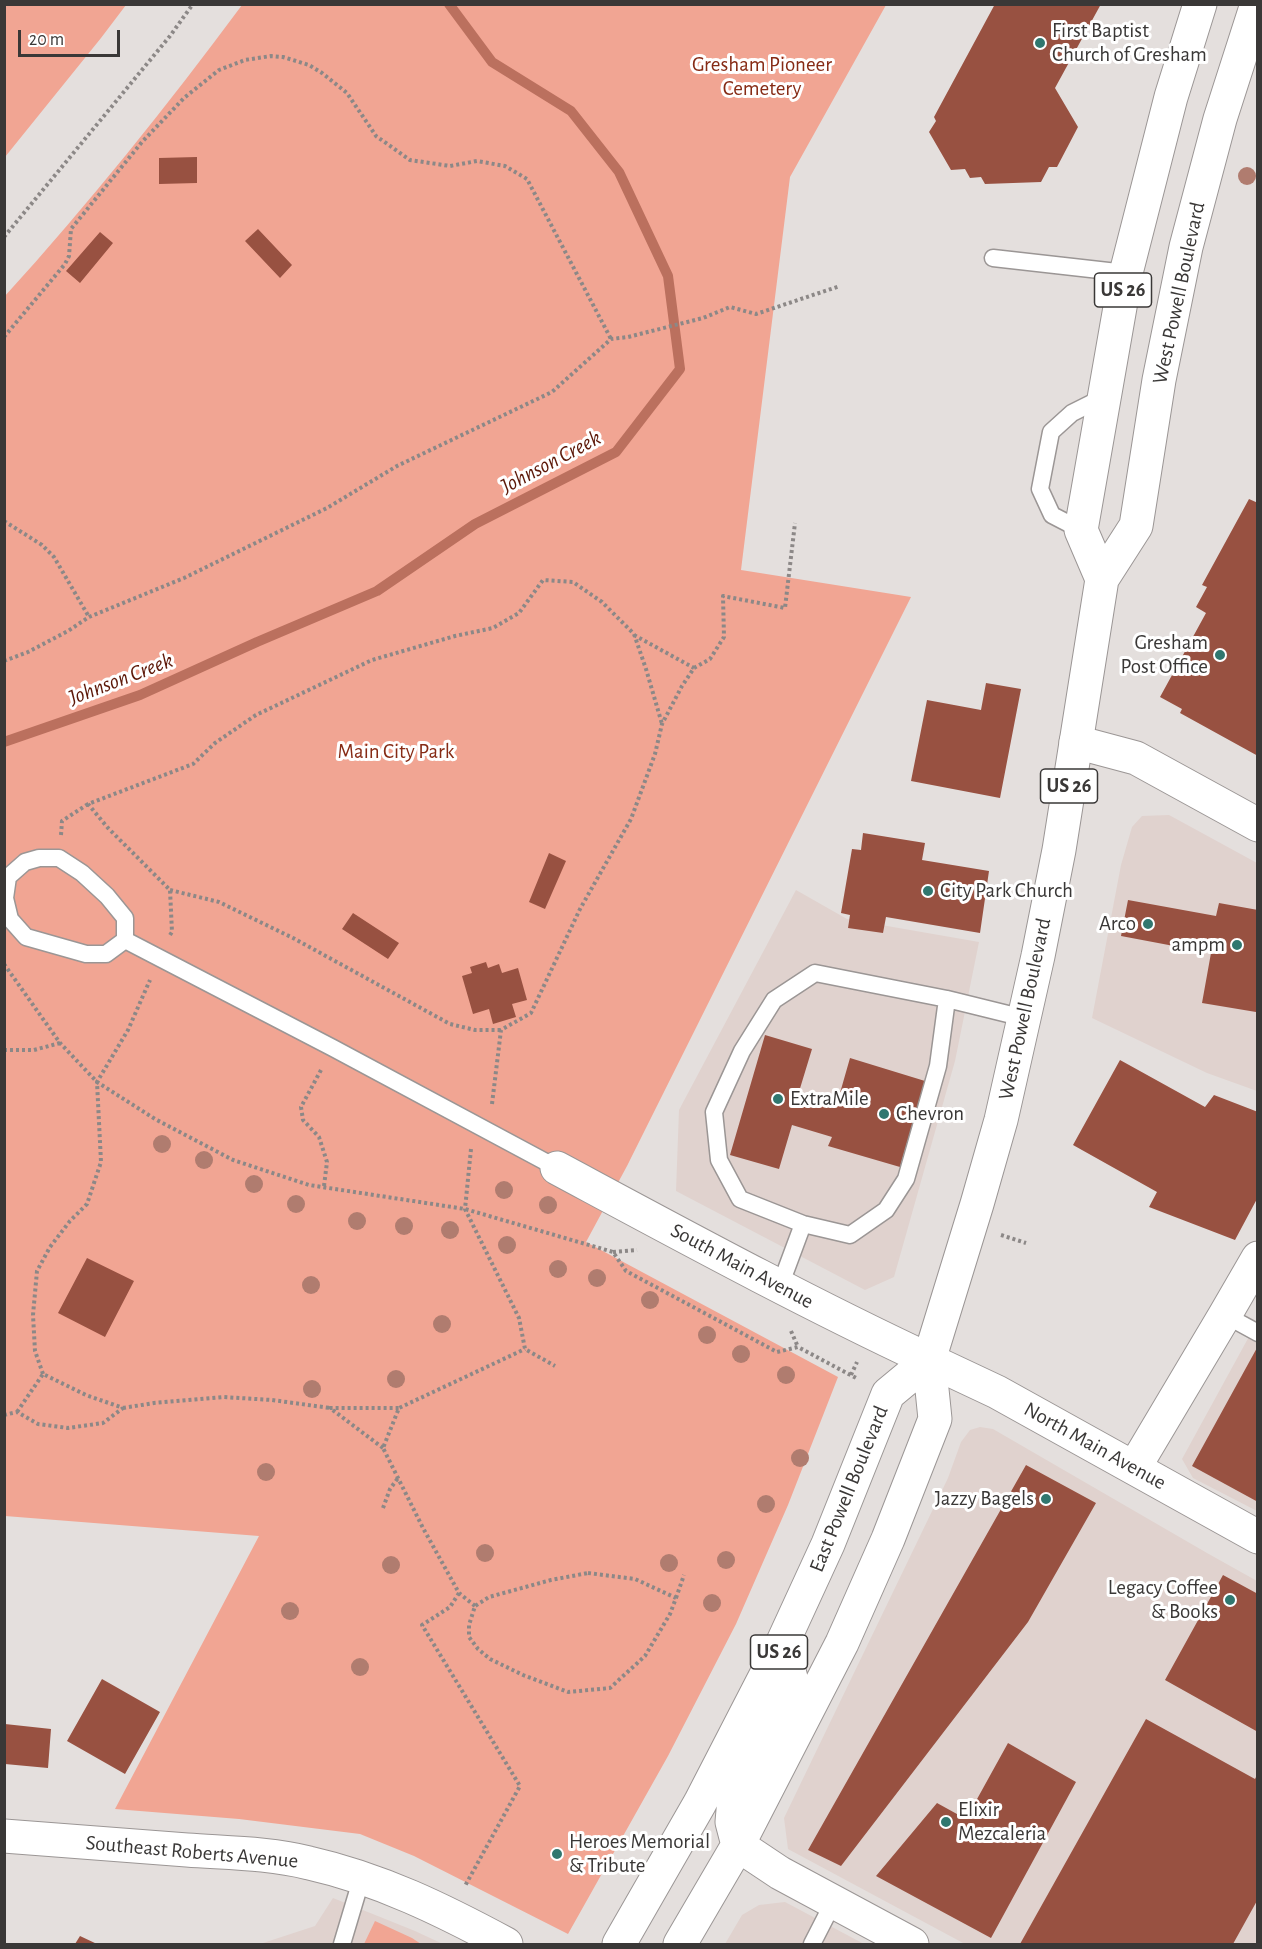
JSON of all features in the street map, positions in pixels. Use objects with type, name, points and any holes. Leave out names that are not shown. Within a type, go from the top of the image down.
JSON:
[{"type":"main road","name":"US 26","points":[[1081,530],[1126,273],[1171,97],[1200,4]]},
{"type":"main road","name":"West Powell Boulevard","points":[[929,1360],[1001,1120],[1038,956],[1059,850],[1102,579],[1136,526],[1160,380],[1186,247],[1220,119],[1257,4]]},
{"type":"main road","points":[[1081,530],[1102,579]]},
{"type":"main road","points":[[1076,742],[1136,758],[1257,825]]},
{"type":"main road","name":"South Main Avenue","points":[[557,1168],[871,1333],[929,1360]]},
{"type":"main road","points":[[1134,1468],[1257,1258]]},
{"type":"main road","name":"US 26","points":[[680,1944],[738,1845],[842,1643],[888,1539],[935,1419],[929,1360]]},
{"type":"main road","name":"East Powell Boulevard","points":[[619,1944],[700,1803],[782,1644],[828,1544],[888,1394],[929,1360]]},
{"type":"main road","name":"North Main Avenue","points":[[929,1360],[997,1392],[1257,1537]]},
{"type":"main road","points":[[782,1644],[793,1686],[734,1799],[732,1822],[738,1845],[780,1873],[912,1944]]},
{"type":"main road","name":"Southeast Roberts Avenue","points":[[4,1836],[252,1854],[308,1862],[362,1877],[413,1896],[450,1913],[506,1944]]},
{"type":"lane","points":[[993,258],[1126,273]]},
{"type":"lane","points":[[1081,530],[1052,515],[1040,489],[1051,432],[1072,413],[1104,397]]},
{"type":"lane","points":[[39,858],[60,858],[82,873],[107,896],[125,918],[125,940],[106,954],[86,954],[26,938],[10,919],[5,898],[6,877],[25,862],[39,858]]},
{"type":"lane","points":[[125,940],[557,1168]]},
{"type":"lane","points":[[947,999],[938,1066],[906,1179],[886,1210],[850,1235],[803,1224],[740,1199],[719,1160],[714,1113],[742,1051],[774,1000],[815,973],[947,999],[1024,1018]]},
{"type":"lane","points":[[780,1286],[803,1224]]},
{"type":"lane","points":[[1225,1315],[1257,1333]]},
{"type":"lane","points":[[342,1944],[362,1877]]},
{"type":"lane","points":[[812,1944],[834,1901]]},
{"type":"path","points":[[4,237],[170,36],[192,4]]},
{"type":"path","points":[[4,337],[65,264],[69,256],[71,230],[142,142],[184,98],[219,70],[245,60],[271,56],[309,65],[322,73],[346,93],[376,136],[410,160],[450,166],[477,161],[486,162],[505,166],[527,179],[611,339]]},
{"type":"path","points":[[4,661],[28,652],[89,617],[205,568],[327,508],[397,466],[552,392],[611,339],[628,337],[703,318],[729,307],[756,314],[840,286]]},
{"type":"path","points":[[4,521],[42,545],[54,557],[89,617]]},
{"type":"path","points":[[88,804],[108,828],[170,890],[219,902],[450,1024],[475,1030],[501,1030],[531,1013],[580,909],[631,819],[655,754],[662,724],[694,668],[710,659],[724,637],[723,596],[785,608],[795,523]]},
{"type":"path","points":[[60,858],[62,820],[88,804],[193,764],[215,743],[256,715],[372,660],[455,636],[493,628],[519,613],[543,580],[573,582],[602,602],[634,634],[694,668]]},
{"type":"path","points":[[634,634],[662,724]]},
{"type":"path","points":[[123,1408],[86,1395],[43,1374],[35,1351],[33,1314],[37,1271],[50,1247],[87,1204],[100,1162],[97,1082],[128,1030],[172,932],[170,890]]},
{"type":"path","points":[[4,964],[60,1043],[97,1082],[154,1119],[233,1160],[309,1185],[465,1209],[613,1252],[626,1271],[777,1352],[798,1347],[888,1394]]},
{"type":"path","points":[[501,1030],[493,1102],[470,1151],[465,1209],[519,1318],[525,1349],[555,1366]]},
{"type":"path","points":[[4,1050],[34,1050],[60,1043]]},
{"type":"path","points":[[324,1186],[327,1162],[319,1137],[303,1120],[301,1107],[333,1048]]},
{"type":"path","points":[[17,1412],[38,1424],[68,1428],[103,1423],[123,1408],[224,1397],[272,1400],[330,1408],[399,1408],[525,1349]]},
{"type":"path","points":[[4,1415],[17,1412],[43,1374]]},
{"type":"path","points":[[330,1408],[383,1448],[431,1544],[459,1593],[476,1606]]},
{"type":"path","points":[[383,1448],[399,1408]]},
{"type":"path","points":[[383,1508],[390,1489],[398,1478]]},
{"type":"path","points":[[676,1598],[635,1579],[588,1573],[489,1597],[476,1606],[469,1625],[469,1637],[490,1659],[523,1675],[568,1692],[610,1688],[645,1656],[670,1614],[676,1598],[684,1575]]},
{"type":"path","points":[[450,1913],[519,1786],[422,1625],[450,1607],[459,1593]]},
{"type":"shaded area","points":[[1169,815],[1257,863],[1257,1091],[1207,1073],[1092,1018],[1121,865],[1132,827],[1142,816]]},
{"type":"shaded area","points":[[796,890],[847,919],[979,942],[955,1061],[894,1277],[865,1290],[676,1191],[679,1110]]},
{"type":"shaded area","points":[[1257,1322],[1257,1511],[1193,1478],[1182,1459]]},
{"type":"shaded area","points":[[980,1427],[993,1429],[1257,1581],[1257,1944],[965,1944],[788,1849],[784,1818],[948,1478],[961,1442],[970,1430]]},
{"type":"shaded area","points":[[333,1898],[443,1944],[260,1944],[315,1926]]},
{"type":"shaded area","points":[[785,1902],[864,1944],[725,1944],[742,1915],[759,1905]]},
{"type":"green space","points":[[5,4],[126,5],[5,157]]},
{"type":"green space","name":"Main City Park","points":[[242,5],[886,5],[790,177],[741,570],[911,597],[627,1166],[586,1242],[838,1377],[788,1505],[736,1624],[668,1756],[568,1934],[414,1856],[360,1834],[239,1819],[115,1809],[259,1536],[5,1516],[4,297],[127,154]]},
{"type":"green space","points":[[375,1921],[412,1938],[421,1944],[364,1944]]},
{"type":"building","points":[[995,4],[1101,4],[1055,88],[1078,127],[1057,167],[1049,167],[1041,182],[985,184],[981,177],[970,178],[965,169],[951,170],[929,132],[936,121],[934,117]]},
{"type":"building","points":[[197,157],[197,183],[159,184],[159,158]]},
{"type":"building","points":[[258,229],[292,265],[280,278],[245,241]]},
{"type":"building","points":[[100,232],[113,243],[80,283],[66,271]]},
{"type":"building","name":"Gresham Post Office","points":[[1249,499],[1258,503],[1258,756],[1180,713],[1182,709],[1160,697],[1206,613],[1196,607],[1207,587],[1202,585]]},
{"type":"building","points":[[986,683],[1021,689],[1000,798],[911,781],[927,700],[981,710]]},
{"type":"building","points":[[863,833],[925,843],[922,860],[989,871],[980,933],[886,917],[883,933],[848,928],[850,915],[841,913],[852,849],[861,850]]},
{"type":"building","points":[[549,853],[566,861],[545,909],[529,902]]},
{"type":"building","points":[[1128,900],[1216,916],[1219,903],[1258,910],[1256,1012],[1202,1003],[1211,953],[1121,936]]},
{"type":"building","points":[[353,913],[399,943],[388,959],[342,929]]},
{"type":"building","points":[[486,962],[488,968],[499,964],[502,973],[518,968],[527,1000],[512,1004],[516,1017],[493,1024],[489,1009],[473,1014],[462,976],[472,973],[470,967]]},
{"type":"building","points":[[765,1035],[812,1049],[798,1095],[836,1107],[850,1058],[925,1081],[900,1167],[828,1146],[832,1137],[792,1125],[779,1169],[730,1155]]},
{"type":"building","points":[[1120,1060],[1205,1107],[1214,1095],[1258,1112],[1258,1197],[1235,1240],[1149,1207],[1157,1192],[1073,1145]]},
{"type":"building","points":[[87,1258],[134,1281],[105,1337],[58,1313]]},
{"type":"building","points":[[1258,1346],[1258,1502],[1192,1466]]},
{"type":"building","points":[[1026,1465],[1096,1503],[1028,1622],[841,1866],[808,1850]]},
{"type":"building","points":[[1223,1575],[1258,1594],[1258,1732],[1165,1680]]},
{"type":"building","points":[[102,1679],[160,1712],[125,1774],[67,1741]]},
{"type":"building","points":[[1146,1719],[1255,1779],[1258,1773],[1258,1899],[1233,1944],[1020,1944]]},
{"type":"building","points":[[5,1724],[51,1729],[48,1768],[5,1764]]},
{"type":"building","points":[[1008,1743],[1076,1782],[991,1938],[876,1876],[937,1803],[966,1819]]},
{"type":"building","points":[[80,1936],[97,1944],[75,1944]]},
{"type":"waterway","name":"Johnson Creek","points":[[4,742],[140,695],[377,591],[475,524],[616,452],[680,369],[668,276],[619,172],[571,111],[492,62],[449,4]]},
{"type":"place","name":"First Baptist Church of Gresham","points":[[1040,43]]},
{"type":"place","name":"Gresham Post Office","points":[[1220,655]]},
{"type":"place","name":"City Park Church","points":[[928,891]]},
{"type":"place","name":"Arco","points":[[1148,924]]},
{"type":"place","name":"ampm","points":[[1237,945]]},
{"type":"place","name":"ExtraMile","points":[[778,1099]]},
{"type":"place","name":"Chevron","points":[[884,1114]]},
{"type":"place","name":"Jazzy Bagels","points":[[1046,1499]]},
{"type":"place","name":"Legacy Coffee & Books","points":[[1230,1600]]},
{"type":"place","name":"Elixir Mezcaleria","points":[[946,1822]]},
{"type":"place","name":"Heroes Memorial & Tribute","points":[[557,1854]]},
{"type":"park label","name":"Gresham Pioneer Cemetery","points":[[762,77]]}]
